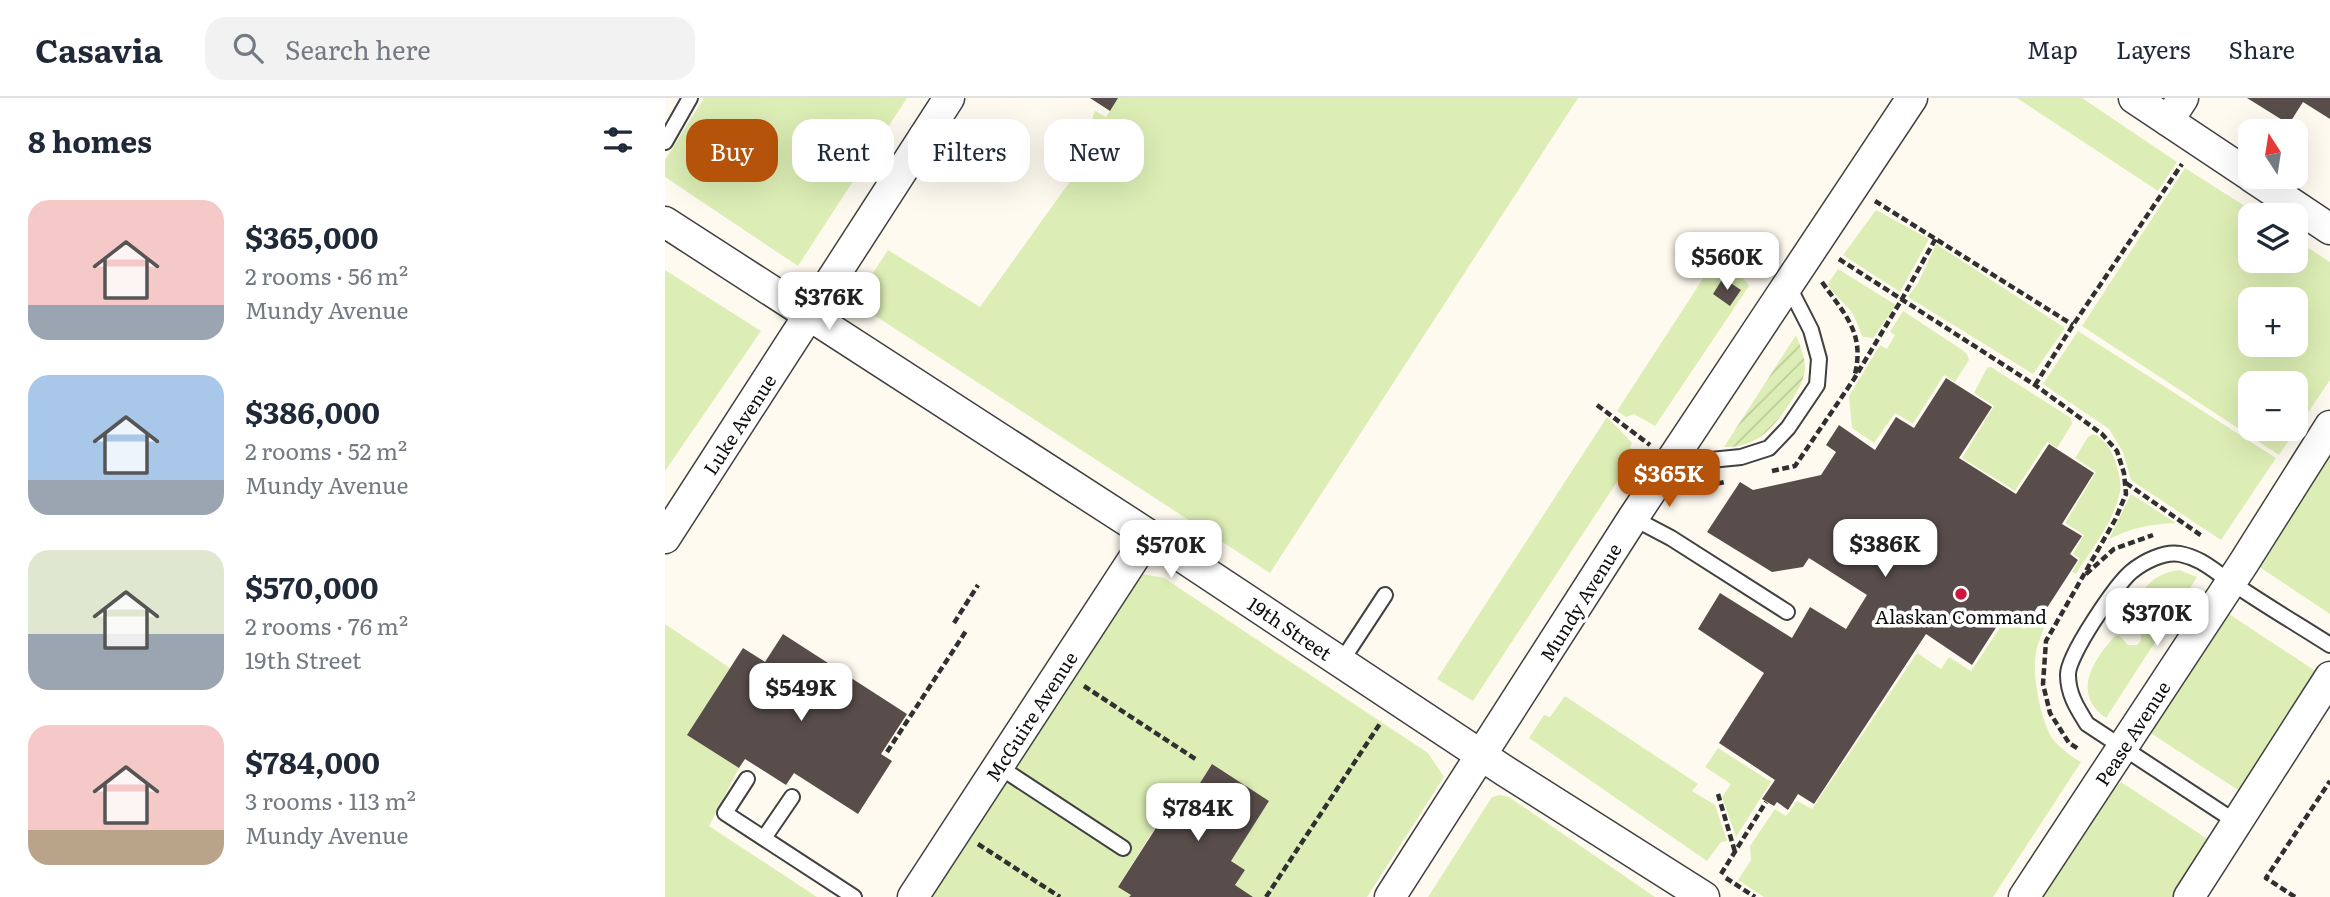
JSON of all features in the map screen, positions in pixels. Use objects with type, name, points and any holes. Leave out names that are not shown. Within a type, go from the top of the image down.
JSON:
[{"type":"street","name":"Luke Avenue","points":[[665,538],[949,98]]},
{"type":"street","name":"Mundy Avenue","points":[[1390,897],[1633,518],[1659,454],[1789,286],[1912,98]]},
{"type":"street","points":[[2134,98],[2176,110],[2238,165]]},
{"type":"street","points":[[2270,189],[2330,229]]},
{"type":"street","name":"19th Street","points":[[665,222],[1149,535],[1481,755],[1712,886]]},
{"type":"street","name":"Pease Avenue","points":[[2024,897],[2330,426]]},
{"type":"street","name":"McGuire Avenue","points":[[913,897],[1149,535]]},
{"type":"street","points":[[2189,897],[2330,677]]},
{"type":"lane","points":[[665,142],[689,98]]},
{"type":"lane","points":[[1659,454],[1741,457],[1769,448],[1788,428],[1817,385],[1819,359],[1811,330],[1789,286]]},
{"type":"lane","points":[[1633,518],[1671,538],[1787,612]]},
{"type":"lane","points":[[2237,822],[2087,723],[2072,701],[2067,674],[2073,655],[2120,583],[2154,558],[2177,553],[2198,559],[2330,645]]},
{"type":"lane","points":[[1341,662],[1385,595]]},
{"type":"lane","points":[[998,766],[1123,848]]},
{"type":"lane","points":[[747,779],[725,813],[854,897]]},
{"type":"lane","points":[[764,838],[792,797]]},
{"type":"path","points":[[2035,386],[2182,164]]},
{"type":"path","points":[[1871,199],[2073,325]]},
{"type":"path","points":[[1707,237],[1761,274],[1766,266]]},
{"type":"path","points":[[1835,256],[2035,386],[2102,434],[2117,451],[2126,495],[2115,520],[2046,641],[2043,684],[2050,713],[2069,743],[2080,750]]},
{"type":"path","points":[[1819,278],[1854,329],[1859,348],[1854,379]]},
{"type":"path","points":[[1597,405],[1659,454]]},
{"type":"path","points":[[2125,483],[2201,536]]},
{"type":"path","points":[[954,623],[978,585]]},
{"type":"path","points":[[887,752],[966,631]]},
{"type":"path","points":[[1081,684],[1197,760]]},
{"type":"path","points":[[1266,897],[1384,719]]},
{"type":"path","points":[[2295,897],[2266,878],[2330,781]]},
{"type":"path","points":[[1718,794],[1735,852]]},
{"type":"path","points":[[1712,886],[1766,802]]},
{"type":"path","points":[[977,843],[1060,897]]},
{"type":"green space","points":[[704,98],[907,98],[893,119],[792,119],[792,182],[852,182],[798,266],[665,177],[665,160],[686,127],[686,182],[778,182],[778,119],[691,119]]},
{"type":"green space","points":[[1118,98],[1578,98],[1270,573],[854,302],[888,250],[980,307],[1070,182],[1144,182],[1144,119],[1092,119],[1095,111],[1106,117]]},
{"type":"green space","points":[[2017,98],[2082,98],[2177,162],[2158,191]]},
{"type":"green space","points":[[2185,168],[2240,203],[2238,203],[2238,273],[2308,273],[2308,248],[2330,262],[2330,380],[2308,412],[2308,371],[2238,371],[2238,428],[2082,326]]},
{"type":"green space","points":[[1876,210],[1929,239],[1900,292],[1843,255]]},
{"type":"green space","points":[[1936,244],[2065,328],[2033,374],[1908,297],[1918,283]]},
{"type":"green space","points":[[1719,254],[1730,261],[1749,286],[1655,426],[1634,414],[1626,417],[1617,411]]},
{"type":"green space","points":[[1838,269],[1896,305],[1873,338],[1863,337],[1851,311],[1828,284]]},
{"type":"green space","points":[[665,270],[761,331],[665,471]]},
{"type":"green space","points":[[1903,311],[1961,349],[1969,360],[1955,382],[1944,375],[1913,424],[1895,413],[1874,443],[1852,428],[1849,396],[1880,345],[1887,349],[1895,335],[1890,332]]},
{"type":"green space","points":[[2078,331],[2238,434],[2238,441],[2249,441],[2276,458],[2221,540],[2131,480],[2123,452],[2109,429],[2043,384]]},
{"type":"green space","points":[[1796,335],[1805,368],[1798,391],[1777,421],[1763,435],[1746,444],[1724,447]]},
{"type":"green space","points":[[1991,367],[2071,418],[2072,424],[2057,448],[2047,442],[2015,491],[1962,458],[1994,406],[1974,393],[1987,368]]},
{"type":"green space","points":[[1607,417],[1632,443],[1630,447],[1634,456],[1473,701],[1437,679]]},
{"type":"green space","points":[[2093,434],[2103,441],[2112,454],[2120,477],[2120,491],[2106,527],[2076,574],[2072,572],[2080,559],[2073,554],[2084,535],[2065,523],[2096,472],[2075,458],[2088,437]]},
{"type":"green space","points":[[2258,441],[2289,441],[2279,455]]},
{"type":"green space","points":[[2330,455],[2330,614],[2258,566]]},
{"type":"green space","points":[[2131,494],[2176,523],[2141,527],[2109,539]]},
{"type":"green space","points":[[2179,570],[2197,577],[2106,718],[2095,709],[2090,698],[2089,677],[2093,666],[2115,636],[2119,635],[2128,645],[2137,645],[2141,641],[2141,631],[2128,625],[2125,620],[2140,594],[2152,581],[2168,572]]},
{"type":"green space","points":[[1142,574],[1164,578],[1428,753],[1444,777],[1367,897],[1253,897],[1235,885],[1245,870],[1231,861],[1269,801],[1212,764],[1183,810],[1171,803],[1118,886],[1131,895],[1129,897],[931,897]]},
{"type":"green space","points":[[2038,610],[2049,616],[2035,657],[2036,682],[2043,716],[2055,742],[2081,762],[1993,897],[1764,897],[1738,880],[1751,860],[1750,846],[1775,809],[1786,816],[1797,801],[1812,809],[1917,653],[1941,669],[1949,657],[1971,671],[2007,617],[2024,629]]},
{"type":"green space","points":[[2226,612],[2317,672],[2238,790],[2149,732]]},
{"type":"green space","points":[[665,624],[730,668],[688,735],[739,768],[709,826],[817,897],[665,897]]},
{"type":"green space","points":[[1565,696],[1698,784],[1692,791],[1715,805],[1727,841],[1721,842],[1707,861],[1529,738],[1544,715],[1550,717]]},
{"type":"green space","points":[[1718,748],[1771,782],[1736,837],[1722,797],[1731,784],[1705,767]]},
{"type":"green space","points":[[2121,782],[2209,840],[2174,897],[2043,897],[2110,793]]},
{"type":"green space","points":[[1492,797],[1509,797],[1655,897],[1428,897]]},
{"type":"building","points":[[1090,98],[1118,98],[1110,111]]},
{"type":"building","points":[[2247,98],[2330,98],[2330,119],[2303,102],[2292,119],[2281,119]]},
{"type":"building","points":[[1723,278],[1741,290],[1730,306],[1713,294]]},
{"type":"building","name":"Alaskan Command","points":[[1946,378],[1992,407],[1959,458],[2016,494],[2049,444],[2094,473],[2062,524],[2082,536],[2070,554],[2078,560],[2045,611],[2038,606],[2025,626],[2006,612],[1972,665],[1926,634],[1814,804],[1798,794],[1788,810],[1777,802],[1774,806],[1762,799],[1775,780],[1719,743],[1764,673],[1698,629],[1720,593],[1792,638],[1810,607],[1846,629],[1867,595],[1809,558],[1803,567],[1772,572],[1707,532],[1740,482],[1753,490],[1821,475],[1836,452],[1826,445],[1839,425],[1875,450],[1896,417],[1914,428]]},
{"type":"building","points":[[783,634],[907,714],[881,754],[892,761],[858,814],[794,773],[786,785],[745,759],[739,768],[687,735],[743,648],[765,662]]},
{"type":"building","points":[[1212,764],[1269,801],[1231,861],[1245,870],[1235,885],[1253,897],[1129,897],[1131,895],[1118,887],[1172,803],[1183,810]]},
{"type":"place","name":"Alaskan Command","points":[[1961,594]]}]
